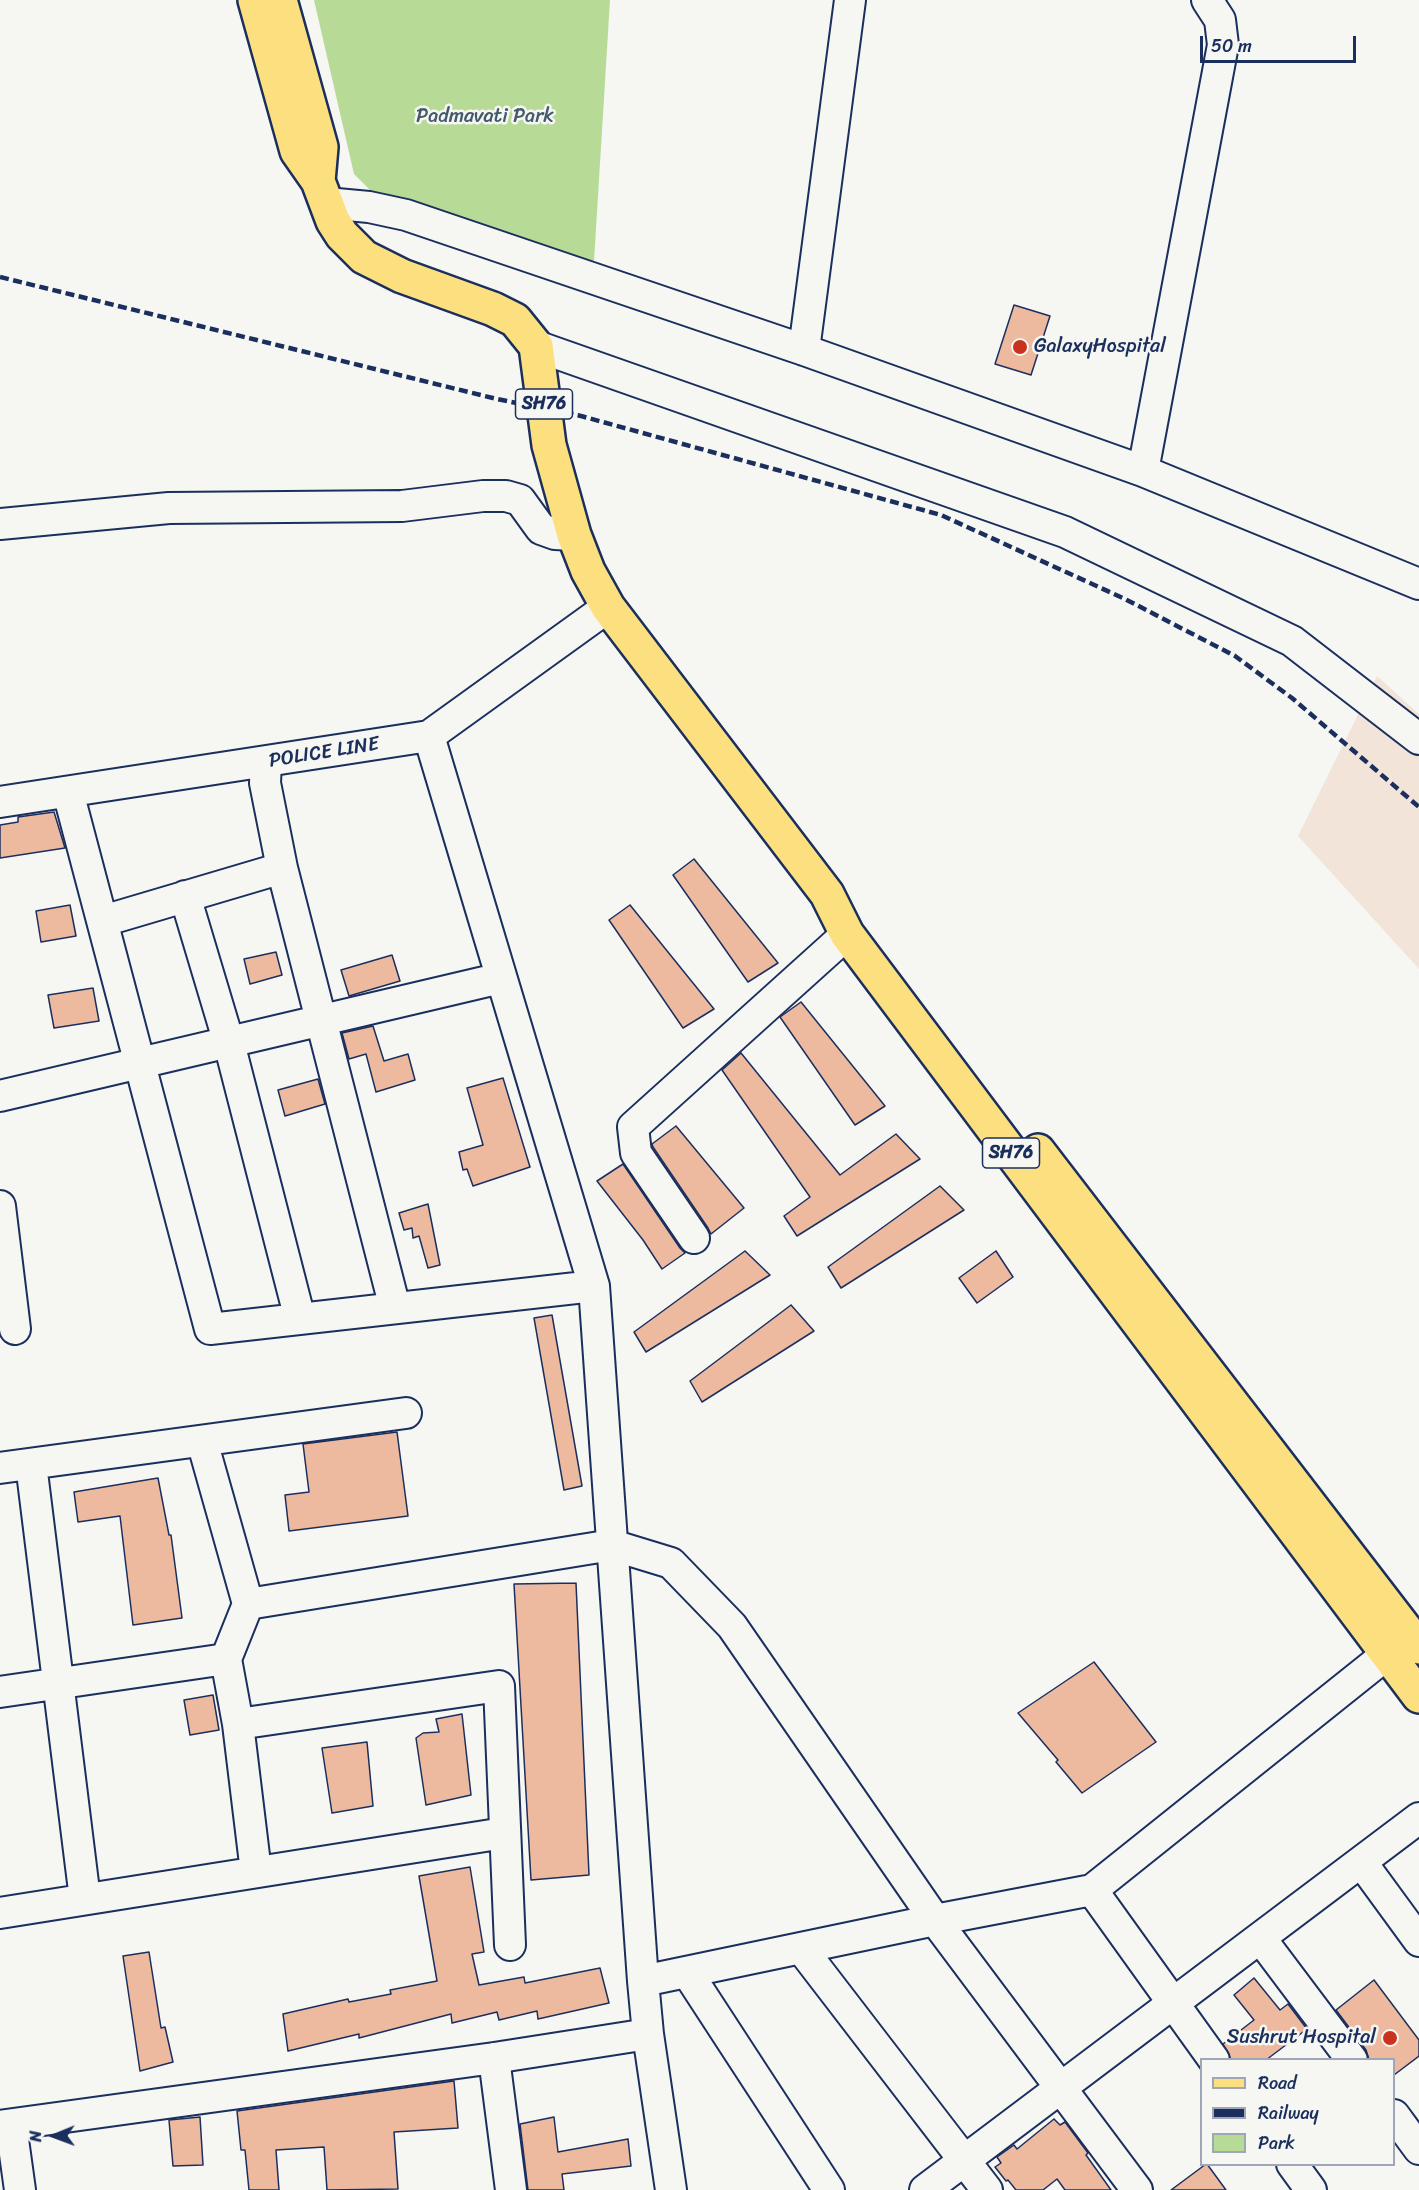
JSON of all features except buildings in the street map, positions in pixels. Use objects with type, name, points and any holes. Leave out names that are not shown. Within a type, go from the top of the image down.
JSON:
[{"type":"main road","points":[[255,0],[297,151],[322,192],[333,221],[342,235],[364,257],[402,276],[493,309],[515,320],[536,346]]},
{"type":"main road","points":[[280,0],[321,147],[322,192]]},
{"type":"main road","name":"SH76","points":[[536,346],[549,445],[574,535],[588,571],[608,607],[827,894],[847,934],[1405,1646]]},
{"type":"main road","name":"SH76","points":[[827,894],[857,912],[1138,1283],[1405,1646],[1419,1696]]},
{"type":"street","points":[[804,350],[850,0]]},
{"type":"street","points":[[1143,471],[1223,45],[1220,20],[1207,0]]},
{"type":"street","points":[[322,192],[369,207],[406,215],[804,350],[1143,471],[1419,585]]},
{"type":"street","points":[[536,346],[1065,532],[1292,640],[1419,739]]},
{"type":"street","points":[[0,524],[169,508],[402,506],[483,496],[506,496],[520,500],[541,529],[555,534],[574,535]]},
{"type":"street","name":"POLICE LINE","points":[[1,799],[68,792],[429,736],[608,607]]},
{"type":"street","points":[[429,736],[594,1286],[643,1981],[648,2034],[671,2190]]},
{"type":"street","points":[[266,762],[265,783],[282,868],[395,1308]]},
{"type":"street","points":[[68,792],[210,1329],[594,1286]]},
{"type":"street","points":[[103,921],[282,868]]},
{"type":"street","points":[[185,897],[229,1043],[300,1319]]},
{"type":"street","points":[[694,1238],[636,1153],[633,1127],[847,934]]},
{"type":"street","points":[[0,1096],[501,978]]},
{"type":"street","points":[[0,1206],[15,1329]]},
{"type":"street","points":[[0,1468],[406,1413]]},
{"type":"street","points":[[202,1441],[248,1604],[225,1659],[238,1724],[256,1872]]},
{"type":"street","points":[[31,1464],[85,1899]]},
{"type":"street","points":[[248,1604],[612,1545],[671,1563],[732,1626],[934,1920],[1137,2190]]},
{"type":"street","points":[[643,1981],[934,1920],[1092,1890],[1405,1646]]},
{"type":"street","points":[[0,1692],[225,1659]]},
{"type":"street","points":[[238,1724],[499,1686],[510,1945]]},
{"type":"street","points":[[925,2190],[1419,1818]]},
{"type":"street","points":[[0,1913],[504,1833]]},
{"type":"street","points":[[1362,1863],[1419,1941]]},
{"type":"street","points":[[1092,1890],[1213,2058]]},
{"type":"street","points":[[1261,1939],[1350,2058]]},
{"type":"street","points":[[801,1948],[987,2190]]},
{"type":"street","points":[[687,1972],[829,2190]]},
{"type":"street","points":[[20,2190],[5,2125],[494,2058],[648,2034]]},
{"type":"street","points":[[494,2058],[511,2190]]},
{"type":"street","points":[[1395,2116],[1419,2149]]},
{"type":"street","points":[[1293,2166],[1311,2190]]},
{"type":"shaded area","points":[[1377,676],[1419,714],[1419,969],[1298,836]]},
{"type":"green space","name":"Padmavati Park","points":[[314,0],[610,0],[594,261],[397,217],[354,174]]},
{"type":"railway","points":[[0,277],[497,399],[581,416],[941,515],[1125,599],[1235,656],[1292,698],[1419,807]]},
{"type":"place","name":"GalaxyHospital","points":[[1020,347]]},
{"type":"place","name":"Sushrut Hospital","points":[[1390,2038]]}]
